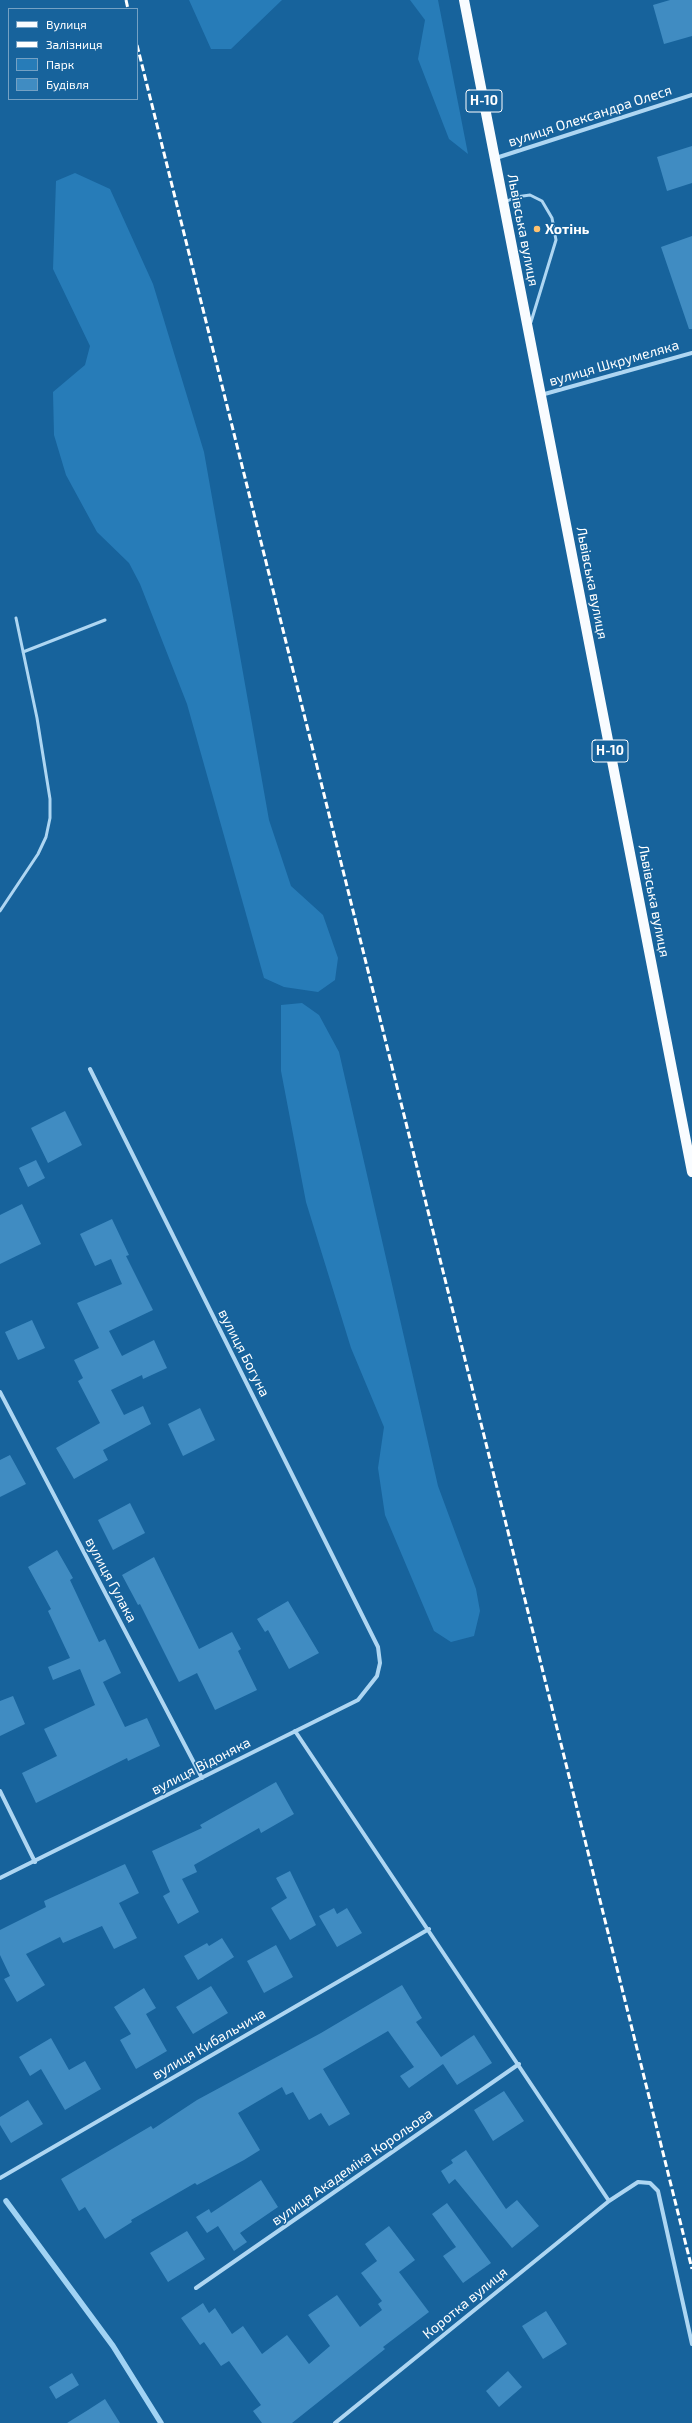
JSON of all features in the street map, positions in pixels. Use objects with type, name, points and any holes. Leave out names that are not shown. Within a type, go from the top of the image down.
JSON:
[{"type":"main road","name":"Львівська вулиця","points":[[464,0],[692,1172]]},
{"type":"street","name":"вулиця Олександра Олеся","points":[[495,158],[692,95]]},
{"type":"street","name":"вулиця Шкрумеляка","points":[[541,395],[692,353]]},
{"type":"street","name":"вулиця Богуна","points":[[90,1069],[378,1647]]},
{"type":"street","name":"вулиця Гулака","points":[[0,1392],[202,1778]]},
{"type":"street","name":"вулиця Відоняка","points":[[0,1878],[36,1862],[358,1700],[377,1676],[380,1663],[378,1647]]},
{"type":"street","points":[[295,1731],[429,1929],[609,2201]]},
{"type":"street","points":[[0,1791],[36,1862]]},
{"type":"street","name":"вулиця Кибальчича","points":[[0,2178],[429,1929]]},
{"type":"street","name":"вулиця Академіка Корольова","points":[[196,2288],[519,2064]]},
{"type":"street","name":"Коротка вулиця","points":[[336,2423],[609,2201],[638,2182],[650,2182],[658,2191],[692,2344]]},
{"type":"lane","points":[[504,202],[516,197],[530,195],[542,200],[552,218],[556,240],[528,330]]},
{"type":"lane","points":[[0,911],[38,854],[46,837],[50,818],[50,799],[38,718],[16,618]]},
{"type":"lane","points":[[23,652],[105,620]]},
{"type":"green space","points":[[189,0],[282,0],[231,49],[211,49]]},
{"type":"green space","points":[[410,0],[438,0],[468,154],[449,139],[418,59],[425,20]]},
{"type":"green space","points":[[75,173],[110,189],[153,284],[204,452],[269,820],[291,886],[323,915],[338,958],[335,980],[318,992],[284,987],[264,978],[187,704],[140,584],[129,563],[97,532],[66,475],[54,435],[53,392],[85,365],[90,346],[53,269],[56,181]]},
{"type":"green space","points":[[302,1003],[319,1015],[339,1052],[438,1486],[476,1589],[480,1611],[474,1636],[451,1642],[434,1631],[385,1515],[378,1468],[384,1427],[351,1348],[306,1202],[281,1071],[281,1005]]},
{"type":"building","points":[[670,0],[692,0],[692,36],[664,44],[653,5]]},
{"type":"building","points":[[692,146],[692,183],[667,191],[657,157]]},
{"type":"building","points":[[692,236],[692,329],[689,329],[661,247]]},
{"type":"building","points":[[65,1111],[82,1145],[48,1163],[31,1128]]},
{"type":"building","points":[[36,1160],[45,1178],[28,1187],[19,1168]]},
{"type":"building","points":[[22,1204],[41,1244],[0,1264],[0,1215]]},
{"type":"building","points":[[112,1219],[129,1255],[126,1256],[153,1310],[109,1331],[122,1356],[154,1340],[167,1368],[143,1379],[142,1375],[111,1390],[124,1415],[143,1406],[151,1424],[103,1450],[108,1460],[74,1479],[56,1448],[100,1423],[78,1381],[83,1378],[74,1360],[99,1348],[77,1303],[122,1284],[111,1259],[95,1266],[80,1234]]},
{"type":"building","points":[[32,1320],[45,1348],[18,1360],[5,1332]]},
{"type":"building","points":[[200,1408],[215,1440],[183,1456],[168,1424]]},
{"type":"building","points":[[10,1455],[26,1484],[0,1497],[0,1460]]},
{"type":"building","points":[[130,1503],[145,1533],[113,1550],[98,1520]]},
{"type":"building","points":[[57,1550],[73,1578],[70,1580],[99,1642],[105,1639],[121,1673],[103,1682],[125,1727],[147,1718],[160,1746],[128,1761],[127,1758],[36,1803],[22,1773],[57,1756],[44,1729],[95,1705],[80,1669],[53,1680],[48,1667],[70,1658],[48,1611],[51,1609],[28,1567]]},
{"type":"building","points":[[154,1557],[199,1649],[232,1632],[241,1649],[238,1651],[257,1690],[215,1710],[197,1673],[179,1682],[140,1604],[138,1605],[122,1575]]},
{"type":"building","points":[[288,1601],[319,1653],[289,1669],[268,1630],[265,1632],[257,1619]]},
{"type":"building","points":[[13,1696],[25,1724],[0,1736],[0,1701]]},
{"type":"building","points":[[276,1782],[294,1814],[261,1833],[259,1828],[194,1865],[197,1872],[182,1879],[199,1912],[178,1924],[163,1896],[170,1892],[152,1851],[202,1828],[200,1825]]},
{"type":"building","points":[[125,1864],[139,1893],[119,1903],[137,1938],[114,1949],[102,1926],[63,1943],[60,1937],[26,1954],[45,1985],[17,2002],[4,1979],[10,1976],[0,1955],[0,1930],[46,1907],[44,1901]]},
{"type":"building","points":[[290,1871],[316,1925],[290,1940],[271,1908],[287,1898],[276,1878]]},
{"type":"building","points":[[334,1908],[337,1914],[347,1908],[362,1933],[337,1947],[319,1916]]},
{"type":"building","points":[[222,1938],[234,1957],[198,1980],[184,1956],[207,1943],[209,1946]]},
{"type":"building","points":[[276,1945],[293,1977],[264,1993],[247,1961]]},
{"type":"building","points":[[402,1985],[422,2018],[416,2022],[441,2057],[474,2035],[492,2063],[457,2085],[443,2064],[409,2088],[400,2076],[414,2067],[388,2031],[323,2069],[350,2114],[329,2126],[321,2113],[309,2120],[293,2092],[286,2095],[282,2087],[238,2113],[260,2150],[244,2160],[197,2185],[195,2183],[131,2220],[132,2222],[105,2239],[85,2207],[79,2211],[61,2179],[151,2126],[153,2129],[197,2100],[321,2033]]},
{"type":"building","points":[[211,1986],[228,2013],[193,2034],[176,2007]]},
{"type":"building","points":[[144,1988],[156,2008],[146,2014],[167,2051],[136,2069],[120,2040],[131,2034],[114,2007]]},
{"type":"building","points":[[51,2038],[69,2070],[85,2061],[101,2089],[65,2110],[41,2069],[30,2076],[19,2057]]},
{"type":"building","points":[[504,2091],[524,2121],[493,2141],[474,2110]]},
{"type":"building","points":[[28,2100],[43,2124],[11,2143],[0,2125],[0,2117]]},
{"type":"building","points":[[466,2150],[506,2209],[517,2200],[539,2226],[512,2248],[455,2179],[449,2184],[441,2171],[453,2163],[451,2160]]},
{"type":"building","points":[[261,2180],[278,2207],[240,2233],[247,2242],[234,2251],[218,2226],[207,2233],[196,2217],[209,2209],[211,2213]]},
{"type":"building","points":[[447,2203],[491,2263],[463,2283],[443,2256],[456,2247],[432,2214]]},
{"type":"building","points":[[389,2226],[415,2260],[399,2272],[429,2312],[383,2347],[385,2349],[292,2423],[262,2423],[253,2411],[261,2405],[229,2361],[221,2366],[204,2342],[200,2345],[181,2318],[203,2303],[209,2313],[215,2308],[232,2334],[243,2326],[262,2354],[287,2335],[309,2364],[330,2346],[308,2315],[337,2295],[360,2327],[382,2310],[378,2304],[382,2301],[361,2273],[377,2261],[365,2244]]},
{"type":"building","points":[[187,2231],[205,2259],[168,2282],[150,2253]]},
{"type":"building","points":[[546,2311],[567,2344],[543,2359],[522,2326]]},
{"type":"building","points":[[508,2371],[522,2387],[499,2407],[486,2391]]},
{"type":"building","points":[[72,2373],[79,2385],[56,2399],[49,2387]]},
{"type":"building","points":[[105,2399],[120,2423],[67,2423],[88,2410]]},
{"type":"waterway","points":[[6,2201],[113,2346],[161,2423]]},
{"type":"railway","points":[[126,0],[128,8]]},
{"type":"railway","points":[[138,49],[692,2269]]},
{"type":"place","name":"Хотінь","points":[[537,229]]}]
